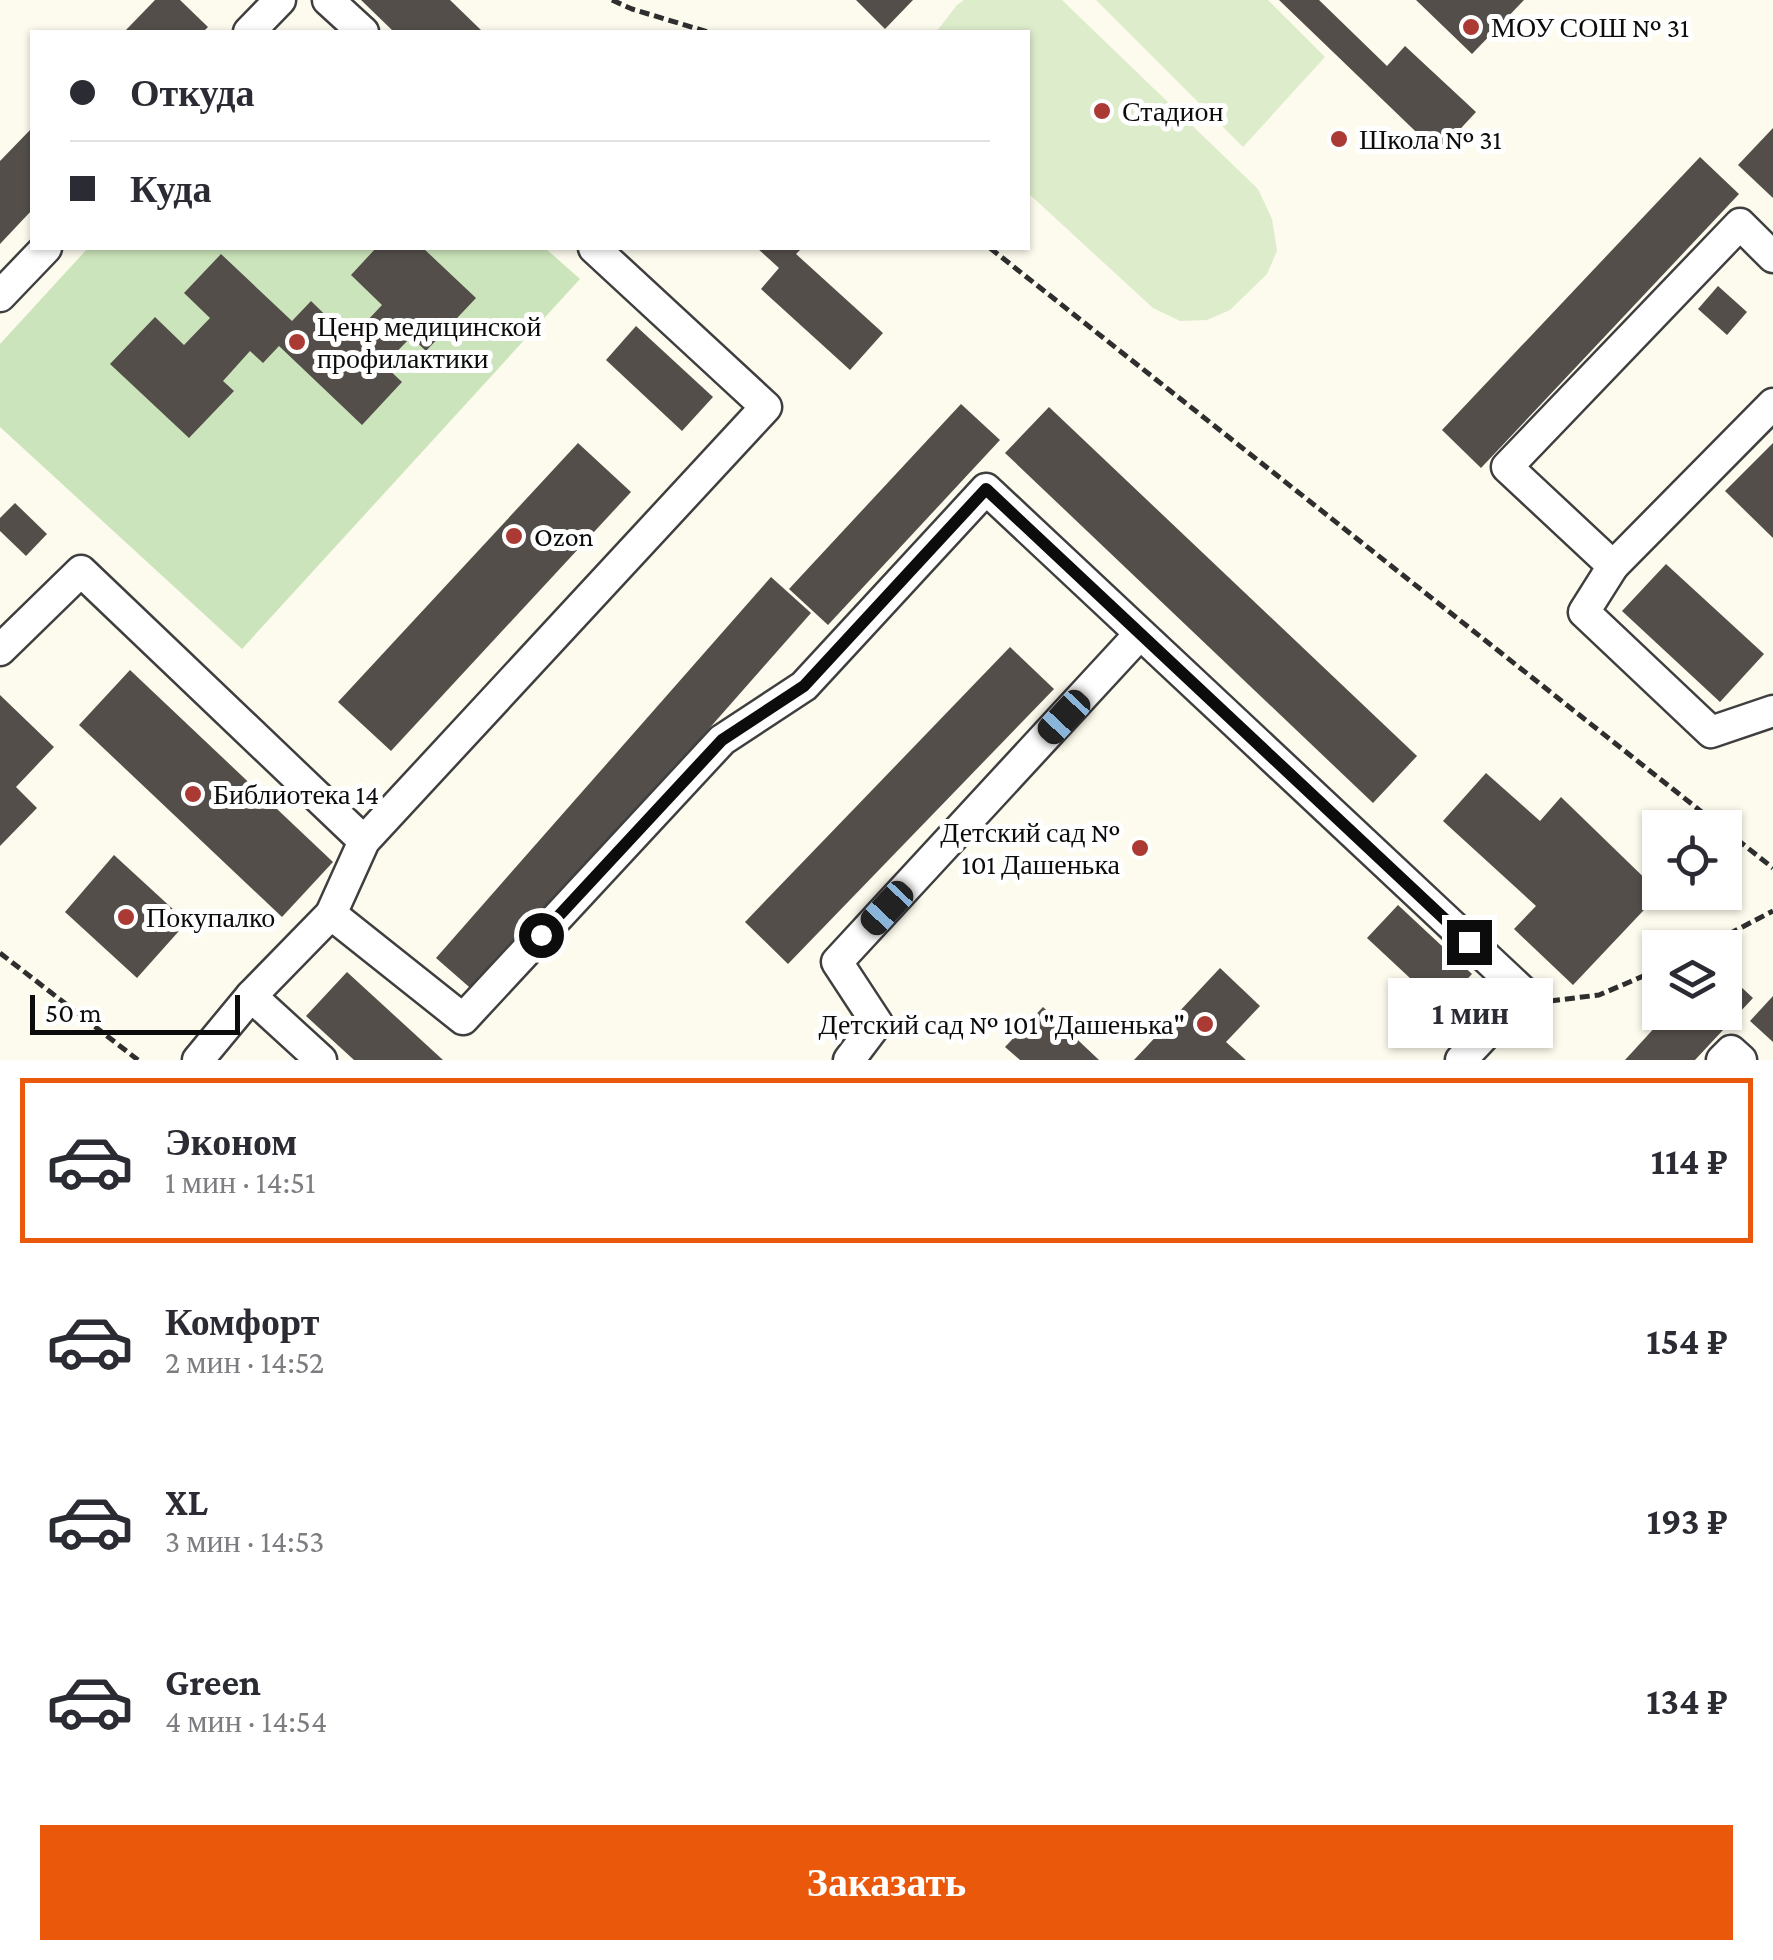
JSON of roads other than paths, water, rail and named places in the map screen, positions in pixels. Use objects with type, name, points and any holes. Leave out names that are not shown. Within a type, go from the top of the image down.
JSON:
[{"type":"lane","points":[[252,30],[280,0]]},
{"type":"lane","points":[[328,0],[361,30]]},
{"type":"lane","points":[[1613,566],[1506,467],[1740,224],[1773,257]]},
{"type":"lane","points":[[0,296],[44,250]]},
{"type":"lane","points":[[198,1060],[251,996],[331,914],[364,841],[766,407],[596,250]]},
{"type":"lane","points":[[1773,404],[1613,566],[1584,612],[1711,732],[1773,712]]},
{"type":"lane","points":[[331,914],[463,1019],[722,740],[804,686],[986,489],[1524,993],[1461,1060]]},
{"type":"lane","points":[[0,650],[81,572],[364,841]]},
{"type":"lane","points":[[849,1060],[877,1022],[837,962],[1140,635]]},
{"type":"lane","points":[[251,996],[321,1060]]},
{"type":"lane","points":[[1722,1060],[1731,1051],[1741,1060]]},
{"type":"place","name":"МОУ СОШ № 31","points":[[1471,27]]},
{"type":"place","name":"Стадион","points":[[1102,111]]},
{"type":"place","name":"Школа № 31","points":[[1339,139]]},
{"type":"place","name":"Ценр медицинской профилактики","points":[[297,342]]},
{"type":"place","name":"Ozon","points":[[514,536]]},
{"type":"place","name":"Библиотека 14","points":[[193,794]]},
{"type":"place","name":"Детский сад № 101 Дашенька","points":[[1140,848]]},
{"type":"place","name":"Покупалко","points":[[126,917]]},
{"type":"place","name":"Детский сад № 101 \"Дашенька\"","points":[[1205,1024]]}]
